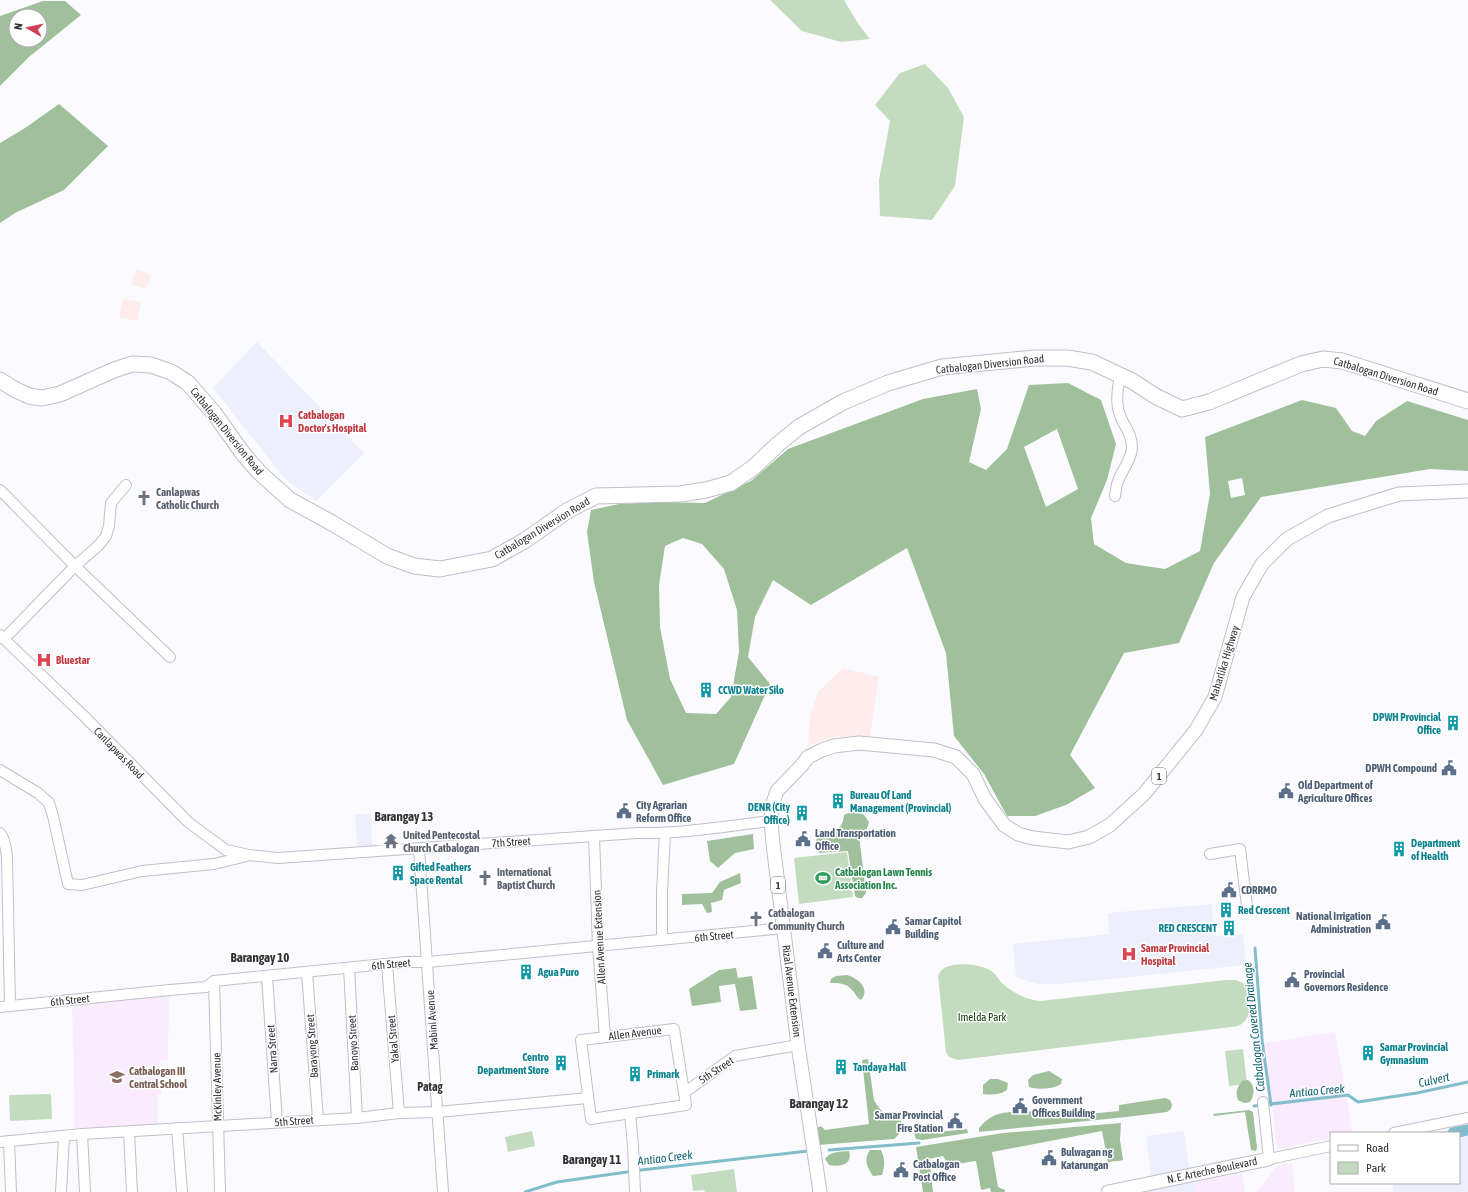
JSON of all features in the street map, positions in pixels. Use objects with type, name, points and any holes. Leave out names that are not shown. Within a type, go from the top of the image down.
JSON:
[{"type":"highway","name":"Catbalogan Diversion Road","points":[[0,380],[12,388],[29,396],[42,398],[60,394],[114,370],[132,364],[151,365],[171,372],[188,383],[214,413],[260,473],[290,500],[387,556],[414,566],[440,569],[492,559],[524,541],[568,511],[596,496],[680,494],[706,490],[731,483],[754,467],[799,427],[843,402],[888,383],[942,367],[1035,358],[1067,358],[1092,362],[1132,381],[1157,397],[1182,409],[1208,402],[1301,364],[1323,359],[1342,361],[1468,401]]},
{"type":"main road","name":"Maharlika Highway","points":[[777,791],[808,757],[834,746],[859,742],[934,750],[956,757],[973,774],[985,799],[1004,825],[1018,834],[1033,838],[1068,842],[1088,837],[1110,825],[1144,794],[1196,730],[1215,697],[1244,597],[1262,564],[1287,539],[1328,516],[1399,494],[1468,491]]},
{"type":"main road","name":"Rizal Avenue Extension","points":[[777,791],[772,806],[771,820],[798,1045],[820,1192]]},
{"type":"main road","name":"N. E. Arteche Boulevard","points":[[1108,1192],[1269,1159]]},
{"type":"street","points":[[1115,496],[1118,482],[1131,456],[1132,448],[1129,433],[1120,416],[1118,408],[1117,391],[1120,375]]},
{"type":"street","points":[[2,637],[75,566],[98,546],[106,536],[109,526],[111,503],[126,485]]},
{"type":"street","points":[[0,490],[75,566],[170,657]]},
{"type":"street","name":"Canlapwas Road","points":[[2,637],[85,717],[188,822],[226,850],[249,855]]},
{"type":"street","points":[[0,770],[38,793],[49,803],[68,884],[82,885],[142,871],[212,864],[249,855]]},
{"type":"street","name":"7th Street","points":[[249,855],[278,858],[637,833],[665,833],[722,828],[771,820]]},
{"type":"street","points":[[0,833],[4,841],[7,857],[5,1006]]},
{"type":"street","points":[[662,940],[662,892],[665,833]]},
{"type":"street","name":"Allen Avenue Extension","points":[[594,836],[598,946],[605,1037]]},
{"type":"street","name":"Mabini Avenue","points":[[419,849],[443,1192]]},
{"type":"street","points":[[1210,854],[1240,849],[1247,906]]},
{"type":"street","name":"6th Street","points":[[5,1006],[206,987],[214,981],[784,928]]},
{"type":"street","name":"Yakal Street","points":[[387,964],[399,1113]]},
{"type":"street","name":"Banoyo Street","points":[[349,968],[357,1118]]},
{"type":"street","name":"Barayong Street","points":[[307,972],[318,1120]]},
{"type":"street","name":"Narra Street","points":[[267,976],[277,1122]]},
{"type":"street","name":"McKinley Avenue","points":[[214,981],[220,1192]]},
{"type":"street","name":"Allen Avenue","points":[[674,1029],[684,1093],[686,1105],[591,1119],[581,1040],[674,1029]]},
{"type":"street","name":"5th Street","points":[[684,1093],[735,1056],[798,1045]]},
{"type":"street","name":"5th Street","points":[[4,1141],[64,1137],[82,1134],[357,1118],[399,1113],[438,1112],[588,1098]]},
{"type":"street","points":[[1264,1106],[1269,1159],[1330,1146]]},
{"type":"street","points":[[630,1114],[635,1192]]},
{"type":"street","points":[[1399,1132],[1468,1118]]},
{"type":"street","points":[[177,1128],[182,1192]]},
{"type":"street","points":[[129,1132],[132,1192]]},
{"type":"street","points":[[82,1134],[85,1192]]},
{"type":"street","points":[[61,1192],[64,1137]]},
{"type":"street","points":[[4,1141],[11,1192]]},
{"type":"shaded area","points":[[137,269],[151,275],[146,289],[131,284]]},
{"type":"shaded area","points":[[123,299],[141,302],[137,321],[119,317]]},
{"type":"shaded area","name":"Catbalogan Doctor's Hospital","points":[[257,342],[364,453],[316,501],[285,479],[213,388]]},
{"type":"shaded area","points":[[843,668],[879,677],[870,736],[838,737],[808,746],[810,717],[818,692]]},
{"type":"shaded area","points":[[355,814],[371,814],[372,846],[357,846]]},
{"type":"shaded area","name":"Samar Provincial Hospital","points":[[1212,904],[1214,936],[1243,934],[1246,965],[1061,984],[1037,984],[1016,977],[1013,944],[1109,934],[1108,913]]},
{"type":"shaded area","name":"Catbalogan III Central School","points":[[169,993],[168,1060],[160,1060],[161,1094],[157,1094],[158,1125],[75,1128],[72,1003]]},
{"type":"shaded area","points":[[1335,1032],[1353,1132],[1330,1132],[1330,1138],[1277,1149],[1265,1043]]},
{"type":"shaded area","points":[[1468,1126],[1468,1192],[1393,1192],[1392,1184],[1460,1184],[1460,1132],[1436,1132]]},
{"type":"shaded area","points":[[1184,1131],[1191,1181],[1194,1181],[1196,1192],[1134,1192],[1153,1189],[1146,1136]]},
{"type":"shaded area","points":[[1292,1163],[1295,1192],[1257,1192],[1277,1166]]},
{"type":"shaded area","points":[[1242,1173],[1245,1192],[1196,1192],[1194,1181]]},
{"type":"green space","points":[[770,0],[844,0],[857,22],[870,39],[841,42],[802,31]]},
{"type":"green space","points":[[43,1],[65,1],[81,15],[48,42],[48,8],[23,8]]},
{"type":"green space","points":[[8,13],[8,48],[40,48],[0,86],[0,16]]},
{"type":"green space","points":[[925,64],[948,88],[964,117],[955,186],[932,220],[880,216],[879,180],[890,121],[875,105],[900,73]]},
{"type":"green space","points":[[59,104],[108,146],[64,190],[15,213],[0,223],[0,143],[25,128]]},
{"type":"green space","points":[[1068,383],[1101,400],[1116,444],[1107,480],[1091,518],[1094,544],[1126,563],[1165,569],[1200,551],[1210,494],[1205,437],[1302,400],[1336,408],[1352,431],[1365,436],[1376,421],[1407,401],[1468,420],[1468,471],[1430,469],[1261,497],[1214,563],[1179,643],[1124,653],[1070,755],[1095,788],[1066,805],[1035,816],[1007,816],[984,774],[954,736],[946,653],[907,548],[811,605],[773,580],[755,617],[748,657],[770,684],[734,764],[663,785],[627,720],[594,582],[587,532],[591,510],[619,504],[661,502],[705,503],[751,481],[788,449],[923,399],[977,389],[981,409],[969,462],[986,470],[1007,449],[1029,385]],"holes":[[[1057,429],[1078,489],[1046,507],[1024,447]],[[1242,478],[1245,495],[1231,498],[1228,481]],[[683,538],[702,544],[724,569],[737,610],[739,652],[731,697],[716,714],[686,713],[670,679],[660,627],[659,585],[665,546]]]},
{"type":"green space","points":[[854,810],[864,815],[869,822],[866,832],[859,835],[866,893],[862,898],[855,896],[848,851],[819,853],[816,844],[816,839],[821,831],[837,829],[842,825],[844,815]]},
{"type":"green space","points":[[753,834],[754,849],[735,853],[718,868],[710,861],[707,841]]},
{"type":"green space","name":"Catbalogan Lawn Tennis Association Inc.","points":[[847,852],[853,897],[799,904],[794,858]]},
{"type":"green space","points":[[740,873],[741,883],[724,890],[722,900],[711,903],[712,912],[707,913],[702,904],[682,905],[682,894],[712,893],[720,882]]},
{"type":"green space","name":"Imelda Park","points":[[965,964],[975,965],[990,970],[1003,984],[1015,993],[1040,1001],[1236,980],[1245,984],[1250,1006],[1247,1017],[1240,1025],[1235,1027],[958,1060],[949,1057],[946,1052],[938,976],[946,967]]},
{"type":"green space","points":[[736,968],[738,978],[752,976],[757,1009],[740,1011],[735,984],[719,986],[721,1002],[692,1006],[689,989],[719,970]]},
{"type":"green space","points":[[836,976],[851,976],[862,984],[865,992],[861,1000],[848,986],[839,983],[830,983],[831,979]]},
{"type":"green space","points":[[1243,1049],[1247,1084],[1229,1086],[1225,1051]]},
{"type":"green space","points":[[868,1059],[874,1100],[880,1109],[888,1116],[897,1118],[901,1121],[902,1129],[894,1139],[818,1145],[817,1128],[821,1126],[825,1130],[869,1124],[862,1060]]},
{"type":"green space","points":[[1049,1071],[1062,1079],[1061,1084],[1055,1087],[1046,1088],[1029,1087],[1028,1080],[1033,1075]]},
{"type":"green space","points":[[990,1079],[998,1079],[1008,1083],[1007,1090],[996,1094],[983,1094],[983,1085]]},
{"type":"green space","points":[[1248,1080],[1253,1087],[1252,1099],[1250,1102],[1244,1103],[1238,1100],[1237,1090],[1242,1081]]},
{"type":"green space","points":[[51,1094],[52,1119],[10,1121],[9,1095]]},
{"type":"green space","points":[[1165,1098],[1170,1100],[1172,1105],[1171,1109],[1167,1112],[979,1132],[979,1128],[987,1120],[1003,1113],[1026,1111],[1057,1113],[1068,1116],[1119,1111],[1119,1105]]},
{"type":"green space","points":[[1249,1110],[1253,1112],[1257,1148],[1256,1151],[1251,1150],[1245,1112],[1214,1116],[1213,1114]]},
{"type":"green space","points":[[1121,1123],[1120,1140],[1123,1160],[1108,1163],[1102,1131],[992,1152],[998,1187],[1005,1190],[1005,1192],[991,1192],[990,1188],[981,1190],[976,1161],[950,1165],[943,1156],[929,1159],[933,1192],[923,1192],[916,1147],[1003,1133]]},
{"type":"green space","points":[[927,1127],[938,1132],[967,1129],[968,1133],[922,1140],[916,1139],[914,1133],[915,1130]]},
{"type":"green space","points":[[532,1131],[535,1146],[508,1152],[505,1137]]},
{"type":"green space","points":[[870,1150],[881,1150],[884,1162],[882,1175],[873,1176],[869,1170],[866,1160]]},
{"type":"green space","points":[[849,1151],[850,1156],[845,1164],[837,1166],[829,1165],[825,1159],[832,1153]]},
{"type":"green space","points":[[734,1169],[737,1192],[705,1192],[704,1190],[693,1191],[691,1175]]},
{"type":"waterway","name":"Catbalogan Covered Drainage","points":[[1255,948],[1262,1040],[1271,1105]]},
{"type":"waterway","name":"Antiao Creek","points":[[1254,1106],[1348,1095],[1358,1102],[1417,1093],[1468,1082]]},
{"type":"waterway","points":[[1458,1132],[1468,1130]]},
{"type":"waterway","name":"Antiao Creek","points":[[829,1150],[919,1143]]},
{"type":"waterway","name":"Antiao Creek","points":[[525,1192],[557,1182],[641,1170],[808,1151]]},
{"type":"place","name":"Catbalogan Doctor's Hospital","points":[[286,421]]},
{"type":"place","name":"Canlapwas Catholic Church","points":[[144,498]]},
{"type":"place","name":"Bluestar","points":[[44,660]]},
{"type":"place","name":"CCWD Water Silo","points":[[706,690]]},
{"type":"place","name":"DPWH Provincial Office","points":[[1453,723]]},
{"type":"place","name":"DPWH Compound","points":[[1449,768]]},
{"type":"place","name":"Old Department of Agriculture Offices","points":[[1286,791]]},
{"type":"place","name":"Bureau Of Land Management (Provincial)","points":[[838,801]]},
{"type":"place","name":"City Agrarian Reform Office","points":[[624,811]]},
{"type":"place","name":"DENR (City Office)","points":[[802,813]]},
{"type":"place","name":"Land Transportation Office","points":[[803,839]]},
{"type":"place","name":"United Pentecostal Church Catbalogan","points":[[391,841]]},
{"type":"place","name":"Department of Health","points":[[1399,849]]},
{"type":"place","name":"Gifted Feathers Space Rental","points":[[398,873]]},
{"type":"place","name":"International Baptist Church","points":[[485,878]]},
{"type":"place","name":"Catbalogan Lawn Tennis Association Inc.","points":[[823,878]]},
{"type":"place","name":"CDRRMO","points":[[1229,890]]},
{"type":"place","name":"Red Crescent","points":[[1226,910]]},
{"type":"place","name":"Catbalogan Community Church","points":[[756,919]]},
{"type":"place","name":"National Irrigation Administration","points":[[1383,922]]},
{"type":"place","name":"Samar Capitol Building","points":[[893,927]]},
{"type":"place","name":"RED CRESCENT","points":[[1229,928]]},
{"type":"place","name":"Culture and Arts Center","points":[[825,951]]},
{"type":"place","name":"Samar Provincial Hospital","points":[[1129,954]]},
{"type":"place","name":"Agua Puro","points":[[526,972]]},
{"type":"place","name":"Provincial Governors Residence","points":[[1292,980]]},
{"type":"place","name":"Samar Provincial Gymnasium","points":[[1368,1053]]},
{"type":"place","name":"Centro Department Store","points":[[561,1063]]},
{"type":"place","name":"Tandaya Hall","points":[[841,1067]]},
{"type":"place","name":"Primark","points":[[635,1074]]},
{"type":"place","name":"Catbalogan III Central School","points":[[117,1077]]},
{"type":"place","name":"Government Offices Building","points":[[1020,1106]]},
{"type":"place","name":"Samar Provincial Fire Station","points":[[955,1121]]},
{"type":"place","name":"Bulwagan ng Katarungan","points":[[1049,1158]]},
{"type":"place","name":"Catbalogan Post Office","points":[[901,1170]]},
{"type":"district","name":"Barangay 13","points":[[404,816]]},
{"type":"district","name":"Barangay 10","points":[[260,957]]},
{"type":"district","name":"Patag","points":[[430,1087]]},
{"type":"district","name":"Barangay 12","points":[[819,1103]]},
{"type":"district","name":"Barangay 11","points":[[592,1159]]},
{"type":"water label","name":"Culvert","points":[[1434,1080]]}]
